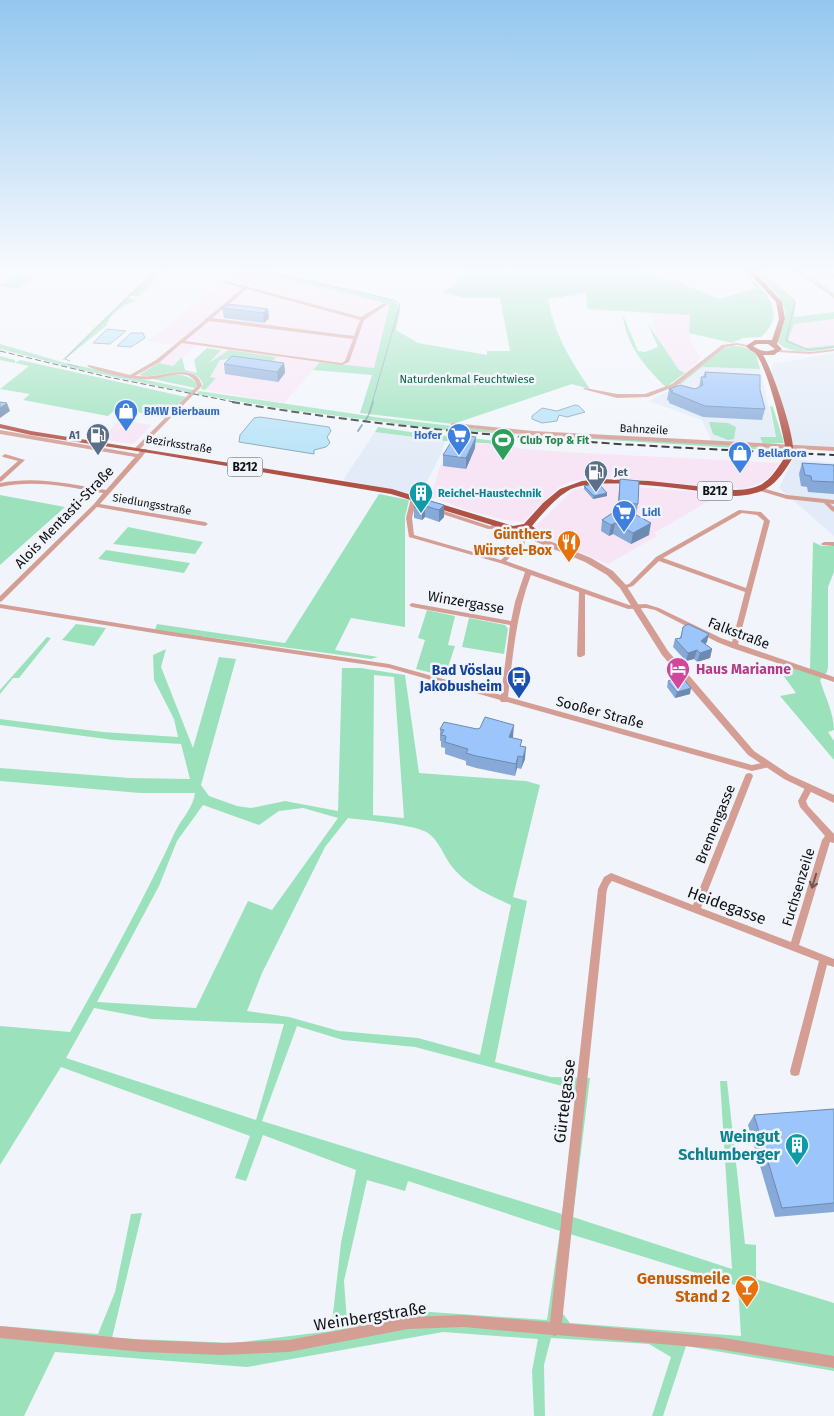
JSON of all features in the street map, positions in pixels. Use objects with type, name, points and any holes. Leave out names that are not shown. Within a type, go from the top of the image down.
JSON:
[{"type":"main road","points":[[762,490],[776,478],[789,451],[788,438],[765,366],[757,352],[749,346],[752,343],[765,342],[776,334]]},
{"type":"main road","points":[[765,366],[775,349],[777,334]]},
{"type":"main road","points":[[765,342],[775,349]]},
{"type":"main road","points":[[757,352],[775,349]]},
{"type":"main road","name":"Bezirksstraße","points":[[0,426],[35,434],[413,500]]},
{"type":"main road","name":"B212","points":[[413,500],[513,529],[521,526],[528,527],[563,491],[578,484],[593,481],[735,493],[762,490]]},
{"type":"main road","points":[[527,538],[534,532],[528,527]]},
{"type":"main road","name":"B212","points":[[513,529],[514,535],[527,538]]},
{"type":"street","points":[[89,366],[131,376],[158,362],[190,334]]},
{"type":"street","points":[[326,334],[355,338]]},
{"type":"street","points":[[181,342],[342,364],[347,362],[356,334]]},
{"type":"street","points":[[585,389],[617,396],[646,396],[674,385],[724,346],[749,346]]},
{"type":"street","points":[[775,349],[800,352],[834,350]]},
{"type":"street","name":"Alois Mentasti-Straße","points":[[0,600],[96,505],[140,452],[200,386],[199,382],[193,377],[179,373],[144,379],[131,376]]},
{"type":"street","name":"Bahnzeile","points":[[453,425],[533,433],[789,451],[834,449]]},
{"type":"street","points":[[0,432],[140,452]]},
{"type":"street","points":[[0,480],[22,460],[5,456]]},
{"type":"street","points":[[0,485],[24,481],[40,481],[107,492]]},
{"type":"street","points":[[762,490],[787,497],[834,502]]},
{"type":"street","name":"Falkstraße","points":[[413,500],[409,518],[411,536],[502,562],[628,606],[657,609],[700,632],[734,646],[834,680]]},
{"type":"street","points":[[825,501],[834,510]]},
{"type":"street","name":"Siedlungsstraße","points":[[96,505],[204,524]]},
{"type":"street","points":[[623,587],[632,585],[658,558],[741,511],[751,510],[758,513],[767,521],[734,646]]},
{"type":"street","points":[[502,562],[527,538],[600,566],[623,587],[637,606],[665,653],[736,738],[766,765],[834,799]]},
{"type":"street","points":[[824,544],[834,544]]},
{"type":"street","points":[[658,558],[747,591]]},
{"type":"street","points":[[504,700],[514,624],[522,589],[529,571]]},
{"type":"street","points":[[581,655],[582,590]]},
{"type":"street","name":"Winzergasse","points":[[412,605],[514,624]]},
{"type":"street","name":"Sooßer Straße","points":[[0,606],[389,666],[504,700],[752,768],[766,765]]},
{"type":"street","name":"Bremengasse","points":[[695,910],[750,776]]},
{"type":"street","points":[[809,788],[802,801],[804,807],[832,838]]},
{"type":"street","name":"Fuchsenzeile","points":[[794,946],[826,840],[832,838]]},
{"type":"street","name":"Heidegasse","points":[[609,877],[834,962]]},
{"type":"street","name":"Gürtelgasse","points":[[555,1330],[600,916],[604,884],[609,877]]},
{"type":"street","points":[[795,1072],[824,958]]},
{"type":"street","name":"Weinbergstraße","points":[[0,1332],[142,1346],[222,1349],[288,1346],[408,1323],[464,1321],[718,1343],[834,1362]]},
{"type":"shaded area","points":[[157,334],[383,334],[374,368],[348,366],[339,362],[199,343],[173,366],[159,363],[179,345],[148,341]]},
{"type":"shaded area","points":[[656,334],[689,334],[701,359],[685,373],[679,370],[662,347]]},
{"type":"shaded area","points":[[790,334],[834,334],[834,345],[805,348],[788,340]]},
{"type":"shaded area","points":[[223,349],[320,362],[284,403],[205,390],[216,378],[197,373],[194,360],[209,362]]},
{"type":"shaded area","points":[[834,353],[834,447],[793,445],[772,374],[772,364]]},
{"type":"shaded area","points":[[702,367],[760,369],[776,438],[760,437],[763,444],[712,441],[702,420],[649,401],[681,384]]},
{"type":"shaded area","name":"BMW Bierbaum","points":[[120,420],[152,425],[133,444],[100,439]]},
{"type":"shaded area","points":[[375,432],[445,441],[442,452],[420,495],[343,480]]},
{"type":"shaded area","points":[[453,442],[509,445],[522,449],[565,452],[780,463],[768,479],[744,489],[602,477],[572,481],[560,486],[523,522],[505,520],[466,510],[431,497],[439,469]]},
{"type":"shaded area","points":[[793,459],[834,463],[834,536],[779,488]]},
{"type":"shaded area","points":[[602,484],[709,493],[709,501],[654,533],[657,536],[608,564],[545,538],[536,526],[573,490]]},
{"type":"green space","points":[[88,334],[96,334],[64,360],[62,360]]},
{"type":"green space","name":"Naturdenkmal Feuchtwiese","points":[[382,334],[403,334],[418,343],[487,355],[487,351],[510,351],[507,334],[559,334],[590,389],[572,384],[453,424],[360,413],[372,375],[313,370],[320,362],[374,368]]},
{"type":"green space","points":[[627,334],[631,334],[638,351],[645,352],[658,347],[652,334],[655,334],[679,370],[685,373],[666,387],[644,364]]},
{"type":"green space","points":[[694,334],[764,334],[761,337],[743,338],[732,343]]},
{"type":"green space","points":[[779,334],[790,334],[788,340],[805,348],[834,345],[834,348],[805,352],[791,350],[776,340]]},
{"type":"green space","points":[[0,344],[65,363],[194,390],[191,393],[77,369],[0,349]]},
{"type":"green space","points":[[733,346],[745,347],[756,354],[760,369],[702,367],[681,384],[678,384],[723,348]]},
{"type":"green space","points":[[207,348],[221,350],[209,363],[229,350],[276,357],[269,365],[229,359],[220,360],[210,377],[216,378],[205,390],[201,389],[203,384],[198,377],[191,373],[174,372],[146,376],[139,375],[159,363],[173,366],[182,357],[185,370],[197,373],[194,360]]},
{"type":"green space","points":[[0,356],[15,360],[15,363],[20,360],[186,397],[165,418],[113,407],[117,408],[108,416],[23,400],[30,394],[0,389],[29,366],[0,360]]},
{"type":"green space","points":[[170,374],[189,377],[197,385],[195,388],[153,379]]},
{"type":"green space","points":[[199,391],[382,418],[523,434],[784,447],[784,451],[447,430],[290,410],[196,394]]},
{"type":"green space","points":[[770,406],[773,407],[784,443],[763,444],[760,437],[776,437]]},
{"type":"green space","points":[[709,422],[728,423],[736,427],[734,439],[728,440],[713,434]]},
{"type":"green space","points":[[378,427],[417,433],[500,441],[501,444],[445,441],[375,432]]},
{"type":"green space","points":[[379,494],[409,500],[405,517],[405,627],[351,618],[335,650],[378,657],[371,659],[155,630],[157,624],[285,643]]},
{"type":"green space","points":[[0,495],[65,507],[0,565]]},
{"type":"green space","points":[[128,527],[203,542],[195,554],[113,544]]},
{"type":"green space","points":[[813,542],[822,546],[834,546],[834,572],[828,587],[828,667],[827,672],[820,680],[833,717],[834,730],[828,732],[834,741],[834,760],[780,696],[796,693],[775,664],[810,669]]},
{"type":"green space","points":[[106,550],[190,563],[184,573],[98,559]]},
{"type":"green space","points":[[427,610],[455,616],[448,645],[455,646],[445,676],[416,669],[425,640],[418,638]]},
{"type":"green space","points":[[469,618],[505,625],[508,629],[504,654],[462,647]]},
{"type":"green space","points":[[76,624],[106,628],[94,646],[62,640]]},
{"type":"green space","points":[[47,637],[51,638],[19,678],[13,678],[0,694],[0,690]]},
{"type":"green space","points":[[166,649],[161,667],[193,748],[219,657],[236,659],[201,785],[209,796],[237,806],[251,808],[285,801],[338,811],[342,668],[361,668],[405,675],[419,773],[526,781],[540,785],[513,897],[527,901],[495,1062],[551,1077],[590,1078],[573,1217],[732,1269],[720,1081],[727,1081],[745,1244],[756,1245],[756,1279],[834,1303],[834,1371],[686,1346],[663,1416],[652,1416],[671,1357],[649,1344],[551,1338],[544,1365],[545,1416],[534,1416],[532,1371],[538,1339],[443,1332],[247,1367],[55,1352],[24,1416],[0,1416],[0,1326],[98,1334],[115,1292],[131,1214],[142,1213],[112,1338],[234,1343],[331,1331],[341,1243],[356,1170],[263,1135],[246,1181],[235,1178],[250,1136],[61,1067],[0,1165],[0,1026],[70,1032],[111,958],[175,832],[190,808],[195,793],[140,793],[0,781],[0,768],[130,778],[190,779],[181,744],[114,740],[0,725],[0,719],[103,732],[178,737],[174,719],[154,680],[153,655]],"holes":[[[374,675],[394,677],[404,818],[373,815]],[[203,805],[259,825],[279,811],[303,808],[338,818],[272,910],[248,901],[196,1008],[97,1002],[159,886],[177,841]],[[348,818],[402,825],[428,833],[438,844],[450,864],[463,878],[478,889],[511,905],[480,1055],[418,1038],[339,1031],[289,1017],[247,1011],[262,973],[325,847]],[[94,1008],[152,1019],[284,1024],[256,1120],[66,1058]],[[297,1026],[343,1040],[415,1047],[577,1090],[562,1214],[262,1121]],[[367,1180],[405,1191],[408,1181],[560,1231],[547,1320],[416,1311],[347,1321],[344,1281]],[[570,1234],[738,1286],[741,1336],[570,1323],[560,1310]]]},
{"type":"water","points":[[102,334],[122,334],[110,344],[93,343]]},
{"type":"water","points":[[130,334],[143,334],[145,338],[131,347],[117,346]]},
{"type":"water","points":[[575,405],[585,412],[567,417],[559,415],[557,421],[542,423],[532,419],[532,416],[542,408],[557,411]]},
{"type":"water","points":[[260,417],[329,427],[331,431],[327,437],[330,443],[326,447],[314,450],[314,454],[239,442],[240,435],[254,418]]},
{"type":"building","points":[[232,356],[284,363],[277,372],[224,364]]},
{"type":"building","points":[[705,372],[760,375],[760,390],[765,409],[705,406],[671,392],[673,391],[669,389],[680,385],[695,389],[703,385],[701,377],[706,377]]},
{"type":"building","points":[[0,402],[7,403],[0,408]]},
{"type":"building","points":[[456,434],[476,437],[466,458],[443,455]]},
{"type":"building","points":[[802,463],[834,465],[834,482],[812,481],[811,476],[805,475]]},
{"type":"building","points":[[620,479],[639,481],[638,504],[619,503]]},
{"type":"building","name":"Jet","points":[[598,483],[607,493],[594,496],[584,486]]},
{"type":"building","points":[[416,497],[444,505],[439,510],[425,506],[422,509],[414,507]]},
{"type":"building","points":[[621,507],[651,523],[633,533],[615,523],[611,525],[602,520]]},
{"type":"building","points":[[688,624],[709,634],[701,641],[712,649],[700,653],[697,650],[688,653],[675,639],[681,638],[683,627]]},
{"type":"building","points":[[682,677],[691,688],[677,692],[668,681]]},
{"type":"building","points":[[485,717],[514,725],[509,737],[522,740],[520,746],[526,747],[523,757],[518,756],[516,764],[466,753],[468,749],[445,742],[446,736],[441,735],[444,730],[440,729],[444,722],[477,729],[480,728]]},
{"type":"building","name":"Weingut Schlumberger","points":[[834,1109],[834,1203],[782,1208],[754,1115]]},
{"type":"waterway","points":[[70,361],[65,359],[90,334]]},
{"type":"waterway","points":[[372,403],[392,334]]},
{"type":"waterway","points":[[788,334],[786,341],[809,350],[834,347]]},
{"type":"waterway","points":[[68,364],[79,367]]},
{"type":"waterway","points":[[369,414],[373,402]]},
{"type":"waterway","points":[[365,421],[368,416]]},
{"type":"waterway","points":[[358,431],[362,425]]},
{"type":"railway","points":[[0,351],[108,377],[239,403]]},
{"type":"railway","points":[[232,402],[307,414],[532,438],[834,455]]},
{"type":"place","name":"BMW Bierbaum","points":[[126,432]]},
{"type":"place","name":"A1","points":[[98,456]]},
{"type":"place","name":"Hofer","points":[[459,456]]},
{"type":"place","name":"Club Top & Fit","points":[[503,461]]},
{"type":"place","name":"Bellaflora","points":[[740,474]]},
{"type":"place","name":"Jet","points":[[596,493]]},
{"type":"place","name":"Reichel-Haustechnik","points":[[421,514]]},
{"type":"place","name":"Lidl","points":[[624,533]]},
{"type":"place","name":"Günthers Würstel-Box","points":[[569,563]]},
{"type":"place","name":"Haus Marianne","points":[[678,690]]},
{"type":"place","name":"Bad Vöslau Jakobusheim","points":[[519,699]]},
{"type":"place","name":"Weingut Schlumberger","points":[[797,1166]]},
{"type":"place","name":"Genussmeile Stand 2","points":[[747,1308]]}]
